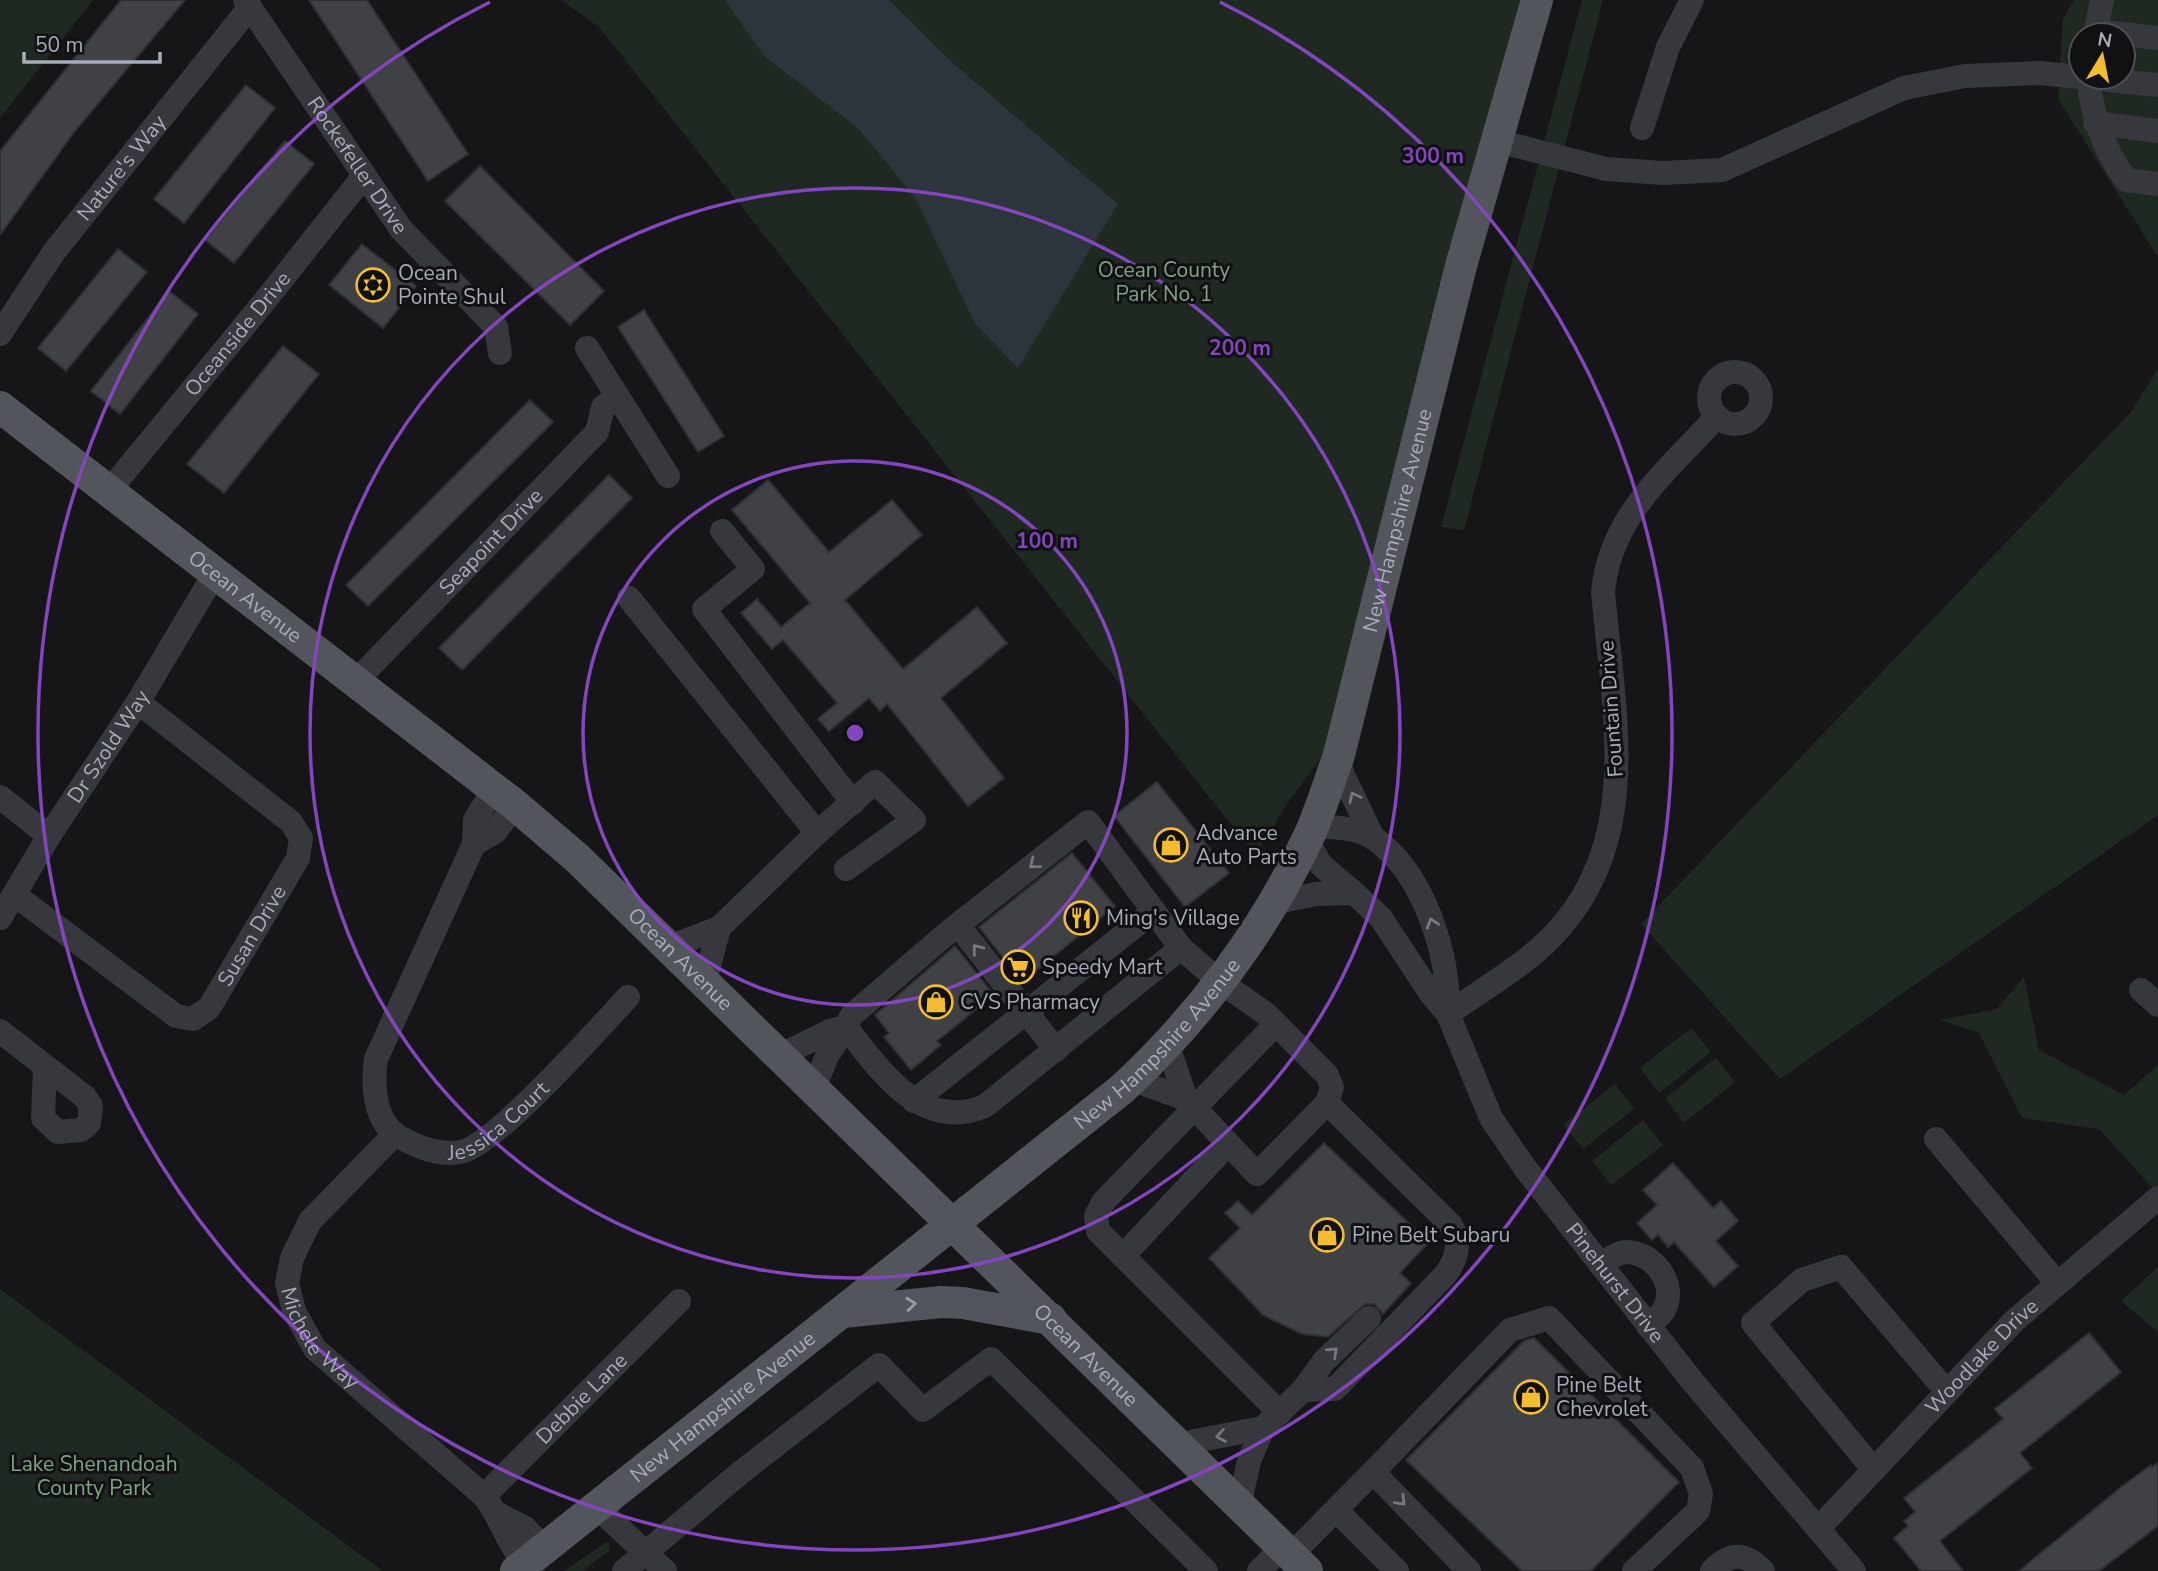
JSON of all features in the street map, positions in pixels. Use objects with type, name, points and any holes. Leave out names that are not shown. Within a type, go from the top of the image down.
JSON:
[{"type":"main road","name":"New Hampshire Avenue","points":[[528,1561],[1133,1080],[1219,981],[1273,903],[1310,834],[1339,755],[1458,279],[1537,0]]},
{"type":"main road","name":"Ocean Avenue","points":[[0,407],[505,797],[577,858],[1240,1502],[1294,1558]]},
{"type":"main road","points":[[843,1312],[915,1304],[963,1303],[1051,1319]]},
{"type":"street","points":[[1642,128],[1668,47],[1692,0]]},
{"type":"street","points":[[2098,21],[2102,0]]},
{"type":"street","name":"Rockefeller Drive","points":[[248,3],[363,177],[401,229],[496,327],[500,353]]},
{"type":"street","name":"Nature's Way","points":[[0,334],[54,252],[248,3]]},
{"type":"street","points":[[2137,36],[2158,38]]},
{"type":"street","points":[[1497,141],[1606,169],[1663,173],[1722,170],[1904,88],[1965,76],[2040,73],[2067,75]]},
{"type":"street","points":[[2137,83],[2158,85]]},
{"type":"street","points":[[2089,91],[2095,123],[2111,160],[2126,180],[2158,184]]},
{"type":"street","points":[[2095,123],[2158,131]]},
{"type":"street","name":"Oceanside Drive","points":[[109,491],[363,177]]},
{"type":"street","points":[[587,348],[668,476]]},
{"type":"street","name":"Seapoint Drive","points":[[356,681],[597,432],[603,407],[617,397]]},
{"type":"street","name":"Fountain Drive","points":[[1448,1014],[1539,949],[1566,920],[1595,878],[1615,801],[1617,764],[1603,592],[1605,566],[1626,517],[1717,416]]},
{"type":"street","points":[[722,531],[753,569],[704,609],[853,803]]},
{"type":"street","name":"Dr Szold Way","points":[[0,918],[49,836],[138,702],[215,573]]},
{"type":"street","points":[[629,598],[817,832]]},
{"type":"street","name":"Susan Drive","points":[[15,895],[176,1016],[193,1019],[209,1008],[298,858],[301,838],[291,822],[138,702]]},
{"type":"street","name":"Pinehurst Drive","points":[[1339,755],[1342,773],[1374,838],[1399,864],[1427,906],[1444,963],[1448,986],[1448,1014]]},
{"type":"street","points":[[669,947],[719,928],[817,832],[875,782],[914,820],[846,869]]},
{"type":"street","points":[[0,797],[49,836]]},
{"type":"street","points":[[395,1134],[374,1090],[376,1059],[474,844],[475,820],[505,797]]},
{"type":"street","points":[[814,1088],[827,1056],[852,1015],[958,925],[1088,822],[1181,948],[1276,1024],[1331,1080],[1332,1087],[1326,1103],[1257,1174],[1189,1103],[1167,1043]]},
{"type":"street","name":"Pinehurst Drive","points":[[1374,838],[1338,825],[1310,834],[1321,865],[1381,918],[1418,975],[1448,1014],[1491,1118],[1524,1168],[1648,1326],[1854,1571]]},
{"type":"street","points":[[1273,903],[1316,894],[1354,894]]},
{"type":"street","points":[[914,1101],[1154,911]]},
{"type":"street","points":[[958,925],[1056,1050]]},
{"type":"street","points":[[705,981],[719,928]]},
{"type":"street","points":[[846,1027],[887,1080],[914,1101],[947,1110],[975,1110],[985,1106],[1181,948]]},
{"type":"street","points":[[1418,975],[1444,963]]},
{"type":"street","name":"Jessica Court","points":[[395,1134],[430,1150],[461,1152],[480,1145],[504,1125],[628,998]]},
{"type":"street","points":[[1271,1420],[1098,1231],[1097,1211],[1189,1103],[1276,1024]]},
{"type":"street","points":[[781,1055],[830,1031],[846,1027]]},
{"type":"street","points":[[0,1031],[45,1067]]},
{"type":"street","points":[[1133,1080],[1189,1103]]},
{"type":"street","points":[[1303,1390],[1335,1389],[1445,1275],[1455,1258],[1457,1247],[1450,1224],[1326,1103]]},
{"type":"street","name":"Michele Way","points":[[395,1134],[310,1222],[292,1258],[287,1283],[294,1311],[315,1349],[491,1505],[508,1543],[528,1561]]},
{"type":"street","points":[[1936,1139],[2057,1283]]},
{"type":"street","points":[[1123,1256],[1228,1144]]},
{"type":"street","name":"Woodlake Drive","points":[[1818,1529],[2014,1321],[2158,1198]]},
{"type":"street","points":[[1600,1264],[1622,1252],[1637,1254],[1651,1261],[1665,1277],[1667,1300],[1663,1311],[1648,1326]]},
{"type":"street","points":[[1874,1470],[1753,1323],[1802,1280],[1841,1267],[1947,1392]]},
{"type":"street","name":"Debbie Lane","points":[[491,1505],[679,1301]]},
{"type":"street","points":[[1240,1502],[1249,1461],[1271,1420],[1303,1390],[1324,1361],[1369,1318]]},
{"type":"street","points":[[1259,1571],[1294,1558],[1510,1330],[1549,1318],[1692,1468],[1701,1494],[1698,1511],[1634,1571]]},
{"type":"street","points":[[624,1571],[740,1473],[879,1366],[923,1410],[991,1359],[1206,1571]]},
{"type":"street","points":[[1179,1444],[1271,1420]]},
{"type":"street","points":[[1373,1472],[1469,1571]]},
{"type":"street","points":[[597,1507],[665,1571]]},
{"type":"street","points":[[1337,1511],[1397,1571]]},
{"type":"street","points":[[1712,1571],[1732,1556],[1744,1556],[1763,1571]]},
{"type":"green space","points":[[0,0],[93,0],[0,118]]},
{"type":"green space","name":"Ocean County Park No. 1","points":[[562,0],[1537,0],[1326,751],[1284,808],[1256,856],[600,28]]},
{"type":"green space","points":[[1582,0],[1603,0],[1464,530],[1441,527]]},
{"type":"green space","points":[[2074,0],[2158,0],[2158,257],[2058,99],[2063,19]]},
{"type":"green space","points":[[2158,369],[2158,815],[1780,1079],[1641,924],[2130,413]]},
{"type":"green space","points":[[2024,977],[2039,1050],[2124,1095],[2158,1065],[2158,1194],[2099,1129],[2022,1118],[1979,1033],[1940,1020],[1997,1009]]},
{"type":"green space","points":[[1691,1028],[1711,1052],[1659,1093],[1640,1068]]},
{"type":"green space","points":[[1716,1058],[1735,1082],[1684,1123],[1665,1098]]},
{"type":"green space","points":[[1615,1084],[1634,1109],[1583,1149],[1563,1125]]},
{"type":"green space","points":[[1643,1120],[1663,1145],[1611,1185],[1592,1161]]},
{"type":"green space","points":[[2158,1267],[2158,1332],[2121,1301]]},
{"type":"green space","name":"Lake Shenandoah County Park","points":[[0,1289],[383,1571],[0,1571]]},
{"type":"green space","points":[[605,1543],[609,1543],[610,1550],[583,1571],[564,1571]]},
{"type":"shaded area","points":[[725,0],[889,0],[954,64],[1118,204],[1018,368],[975,324],[916,199],[858,128],[765,57]]},
{"type":"building","points":[[121,0],[185,0],[75,131],[0,235],[0,151]]},
{"type":"building","points":[[309,0],[367,0],[468,154],[428,181]]},
{"type":"building","points":[[246,85],[275,108],[184,223],[154,199]]},
{"type":"building","points":[[285,141],[314,164],[234,263],[205,240]]},
{"type":"building","points":[[480,166],[604,291],[570,325],[445,201]]},
{"type":"building","name":"Ocean Pointe Shul","points":[[362,244],[416,286],[383,328],[329,285]]},
{"type":"building","points":[[118,249],[147,272],[66,371],[38,348]]},
{"type":"building","points":[[169,291],[198,314],[120,414],[91,391]]},
{"type":"building","points":[[644,310],[724,436],[698,452],[618,327]]},
{"type":"building","points":[[283,346],[319,374],[224,493],[187,464]]},
{"type":"building","points":[[530,400],[553,422],[368,606],[346,585]]},
{"type":"building","points":[[609,475],[632,498],[462,670],[439,648]]},
{"type":"building","points":[[768,480],[829,552],[892,500],[922,535],[845,600],[903,669],[977,607],[1007,643],[941,698],[1004,778],[968,806],[887,704],[880,711],[869,698],[829,731],[818,719],[837,703],[783,640],[772,649],[741,613],[757,599],[781,627],[810,603],[732,510]]},
{"type":"building","name":"Advance Auto Parts","points":[[1157,782],[1229,873],[1185,907],[1114,816]]},
{"type":"building","points":[[1072,853],[1115,906],[1022,982],[979,927]]},
{"type":"building","name":"CVS Pharmacy","points":[[955,946],[994,995],[937,1041],[941,1045],[911,1070],[884,1037],[889,1033],[875,1015]]},
{"type":"building","name":"Pine Belt Subaru","points":[[1324,1143],[1429,1242],[1400,1273],[1411,1283],[1383,1314],[1374,1304],[1365,1304],[1328,1337],[1302,1334],[1263,1315],[1209,1258],[1240,1228],[1225,1213],[1238,1201],[1252,1215]]},
{"type":"building","points":[[1673,1163],[1713,1208],[1721,1201],[1738,1221],[1716,1241],[1738,1266],[1714,1287],[1674,1242],[1668,1247],[1658,1235],[1652,1240],[1637,1223],[1657,1205],[1643,1190]]},
{"type":"building","points":[[2089,1333],[2121,1372],[2020,1453],[2032,1468],[1940,1541],[1963,1571],[1921,1571],[1894,1538],[1908,1526],[1904,1521],[1915,1512],[1904,1498],[2003,1419],[1995,1409]]},
{"type":"building","name":"Pine Belt Chevrolet","points":[[1534,1338],[1679,1482],[1591,1571],[1522,1571],[1406,1460],[1524,1341]]},
{"type":"building","points":[[2158,1463],[2158,1526],[2099,1571],[2019,1571],[2120,1488],[2151,1465],[2152,1467]]},
{"type":"place","name":"Ocean Pointe Shul","points":[[373,285]]},
{"type":"place","name":"Advance Auto Parts","points":[[1171,845]]},
{"type":"place","name":"Ming's Village","points":[[1081,918]]},
{"type":"place","name":"Speedy Mart","points":[[1018,967]]},
{"type":"place","name":"CVS Pharmacy","points":[[936,1002]]},
{"type":"place","name":"Pine Belt Subaru","points":[[1327,1235]]},
{"type":"place","name":"Pine Belt Chevrolet","points":[[1531,1397]]}]
